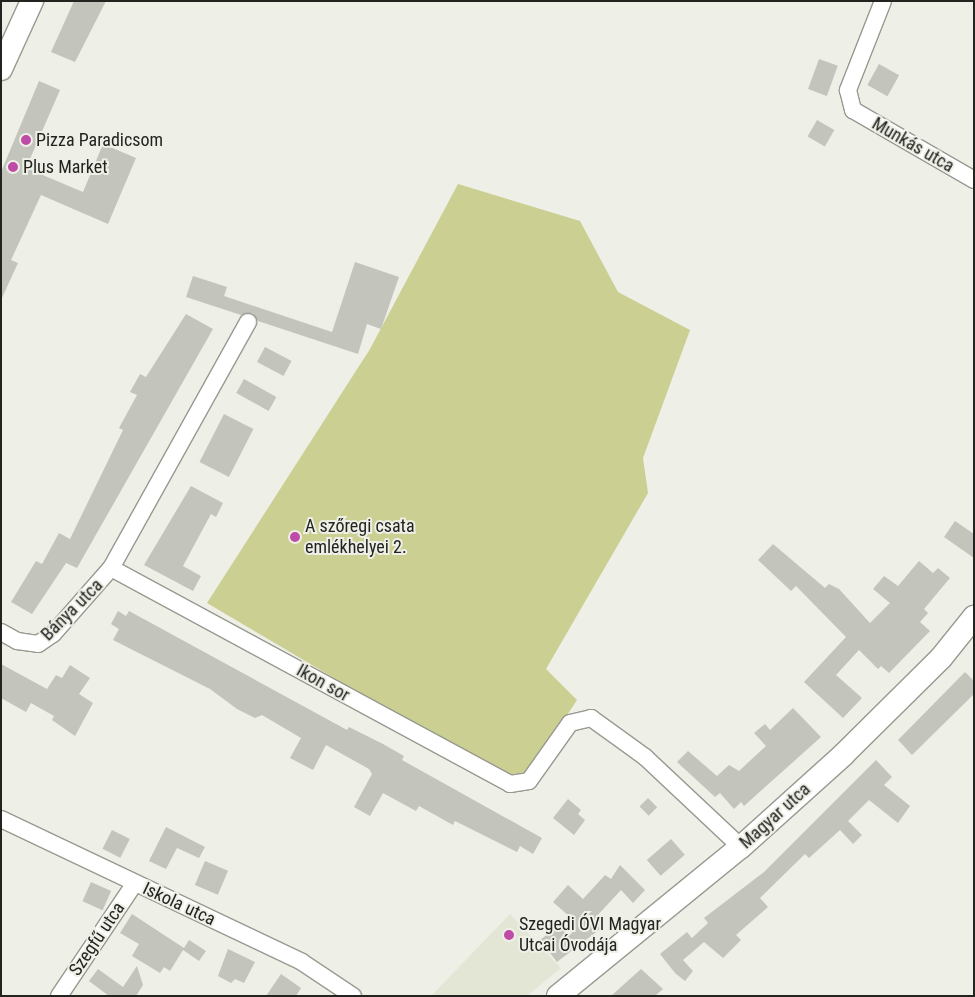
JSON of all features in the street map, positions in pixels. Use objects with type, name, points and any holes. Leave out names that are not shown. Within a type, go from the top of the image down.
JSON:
[{"type":"street","points":[[1,69],[32,1]]},
{"type":"street","name":"Munkás utca","points":[[883,1],[848,90],[853,110],[974,180]]},
{"type":"street","points":[[111,568],[248,322]]},
{"type":"street","name":"Bánya utca","points":[[1,632],[17,641],[38,644],[67,620],[111,568]]},
{"type":"street","name":"Ikon sor","points":[[111,568],[510,784],[529,781],[570,723],[591,718],[645,757],[741,847]]},
{"type":"street","name":"Magyar utca","points":[[558,996],[741,847],[893,706],[974,617]]},
{"type":"street","name":"Iskola utca","points":[[1,819],[302,962],[353,996]]},
{"type":"street","name":"Szegfű utca","points":[[59,996],[134,883]]},
{"type":"shaded area","name":"Szegedi ÓVI Magyar Utcai Óvodája","points":[[510,914],[561,968],[527,996],[431,996]]},
{"type":"green space","points":[[458,184],[580,221],[618,292],[690,330],[643,458],[648,493],[546,669],[577,700],[529,773],[513,778],[496,774],[207,603],[370,349]]},
{"type":"building","points":[[74,1],[106,1],[75,62],[51,52]]},
{"type":"building","points":[[819,59],[838,66],[827,96],[808,89]]},
{"type":"building","points":[[879,64],[899,75],[887,96],[867,85]]},
{"type":"building","points":[[39,81],[60,90],[26,168],[83,192],[103,144],[136,158],[108,224],[41,195],[11,260],[18,263],[1,300],[1,172]]},
{"type":"building","points":[[817,120],[834,130],[825,146],[808,136]]},
{"type":"building","points":[[355,262],[399,277],[381,329],[367,324],[358,354],[258,321],[252,313],[241,315],[186,297],[193,276],[227,287],[224,296],[332,332]]},
{"type":"building","points":[[186,314],[213,329],[77,568],[66,563],[32,614],[11,602],[36,561],[42,564],[59,533],[70,539],[123,430],[119,428],[137,395],[130,392],[140,374],[146,377]]},
{"type":"building","points":[[265,347],[291,361],[284,376],[257,362]]},
{"type":"building","points":[[244,379],[276,397],[269,411],[236,393]]},
{"type":"building","points":[[224,414],[253,429],[229,477],[199,462]]},
{"type":"building","points":[[191,486],[223,503],[216,517],[211,514],[183,566],[201,576],[193,591],[144,565]]},
{"type":"building","points":[[955,521],[974,534],[974,558],[944,537]]},
{"type":"building","points":[[773,544],[825,588],[829,584],[839,589],[870,623],[890,603],[873,589],[884,576],[898,586],[919,561],[933,573],[938,568],[950,578],[924,609],[928,613],[920,622],[930,631],[889,673],[881,666],[878,669],[859,650],[836,675],[862,698],[843,718],[804,682],[846,637],[796,586],[791,591],[758,560]]},
{"type":"building","points":[[118,611],[126,616],[129,611],[347,730],[349,727],[383,744],[404,756],[402,760],[542,838],[533,854],[520,846],[517,852],[455,821],[453,825],[419,806],[416,811],[383,793],[370,816],[354,807],[372,774],[369,769],[326,745],[313,770],[290,758],[301,738],[262,715],[255,718],[237,709],[210,689],[113,640],[119,629],[111,624]]},
{"type":"building","points":[[1,664],[47,689],[56,675],[62,678],[70,665],[90,678],[79,694],[93,703],[75,736],[52,720],[54,716],[31,703],[26,712],[1,698]]},
{"type":"building","points":[[965,672],[974,681],[974,694],[912,755],[898,740]]},
{"type":"building","points":[[793,708],[821,737],[744,806],[741,802],[734,809],[720,793],[715,797],[677,762],[688,751],[717,776],[729,765],[739,771],[766,746],[754,733],[765,724],[770,730]]},
{"type":"building","points":[[876,760],[892,777],[884,785],[910,806],[898,823],[869,800],[848,821],[862,835],[853,844],[840,830],[809,858],[805,854],[760,898],[768,907],[736,935],[741,940],[723,958],[704,942],[683,960],[693,971],[685,981],[675,973],[660,954],[687,932],[692,938],[708,923],[704,918],[764,872]]},
{"type":"building","points":[[648,798],[657,807],[649,816],[640,806]]},
{"type":"building","points":[[568,799],[581,810],[578,814],[585,820],[574,835],[553,818]]},
{"type":"building","points":[[166,827],[205,847],[199,858],[177,848],[166,869],[149,861]]},
{"type":"building","points":[[112,830],[130,839],[120,858],[102,849]]},
{"type":"building","points":[[671,839],[685,855],[661,876],[647,860]]},
{"type":"building","points":[[205,861],[228,871],[218,895],[195,885]]},
{"type":"building","points":[[620,865],[645,890],[633,903],[621,890],[595,918],[604,926],[557,962],[540,940],[570,917],[553,902],[568,885],[583,899],[605,875],[611,879]]},
{"type":"building","points":[[91,882],[111,891],[103,910],[82,901]]},
{"type":"building","points":[[132,914],[184,948],[189,940],[206,951],[199,961],[183,950],[170,971],[164,967],[160,973],[132,956],[139,944],[120,933]]},
{"type":"building","points":[[228,949],[255,962],[244,983],[235,979],[231,983],[218,976]]},
{"type":"building","points":[[137,966],[143,985],[136,996],[109,996],[89,981],[98,969],[123,987]]},
{"type":"building","points":[[641,969],[663,989],[655,996],[611,996]]},
{"type":"building","points":[[281,974],[301,988],[296,996],[266,996]]},
{"type":"place","name":"Pizza Paradicsom","points":[[26,140]]},
{"type":"place","name":"Plus Market","points":[[13,167]]},
{"type":"place","name":"A szőregi csata emlékhelyei 2.","points":[[295,537]]},
{"type":"place","name":"Szegedi ÓVI Magyar Utcai Óvodája","points":[[509,935]]}]
